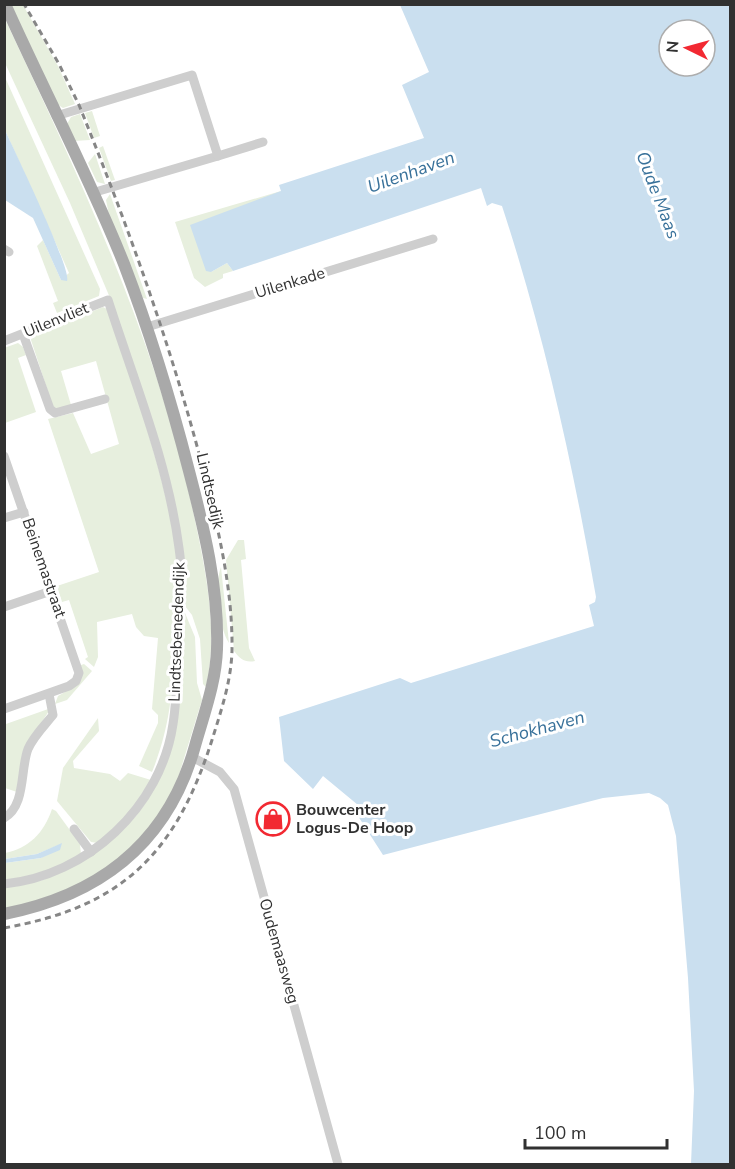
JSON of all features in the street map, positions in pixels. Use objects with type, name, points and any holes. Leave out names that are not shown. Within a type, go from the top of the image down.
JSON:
[{"type":"main road","name":"Lindtsedijk","points":[[4,914],[72,895],[122,864],[147,840],[165,816],[182,786],[192,757],[214,673],[217,637],[215,608],[195,496],[147,327],[123,262],[5,4]]},
{"type":"street","points":[[56,116],[192,75],[218,156]]},
{"type":"street","points":[[92,193],[263,142]]},
{"type":"street","name":"Uilenkade","points":[[147,327],[433,239]]},
{"type":"street","name":"Uilenvliet","points":[[4,341],[108,300]]},
{"type":"street","name":"Lindtsebenedendijk","points":[[4,884],[59,870],[91,852],[116,832],[137,809],[155,778],[173,726],[181,593],[179,547],[169,497],[150,426],[108,300]]},
{"type":"street","points":[[23,334],[50,409],[56,413],[105,399]]},
{"type":"street","name":"Beinemastraat","points":[[4,456],[79,673],[76,681],[49,694]]},
{"type":"street","points":[[4,518],[24,512]]},
{"type":"street","points":[[4,607],[51,591]]},
{"type":"street","points":[[4,709],[49,694],[53,715],[28,750],[17,803],[10,814],[4,818]]},
{"type":"street","name":"Oudemaasweg","points":[[192,757],[220,772],[234,789],[338,1164]]},
{"type":"street","points":[[74,829],[91,852]]},
{"type":"green space","points":[[10,5],[23,5],[58,66],[75,104],[63,108],[57,104]]},
{"type":"green space","points":[[4,17],[62,141],[115,265],[140,328],[161,393],[180,458],[204,565],[211,626],[206,687],[203,684],[200,639],[192,615],[185,606],[180,538],[113,305],[70,203],[5,63]]},
{"type":"green space","points":[[4,75],[100,289],[99,296],[57,313],[53,303],[58,301],[37,246],[43,240],[61,280],[69,273],[5,130]]},
{"type":"green space","points":[[92,111],[100,136],[94,138],[85,113]]},
{"type":"green space","points":[[80,114],[90,140],[74,141],[67,124],[71,117]]},
{"type":"green space","points":[[103,146],[115,180],[111,181],[99,148]]},
{"type":"green space","points":[[95,154],[105,184],[97,182],[88,163]]},
{"type":"green space","points":[[281,191],[211,272],[227,263],[233,271],[223,274],[223,278],[205,287],[194,278],[175,222]]},
{"type":"green space","points":[[110,194],[147,299],[143,298],[110,220],[106,200]]},
{"type":"green space","points":[[103,307],[107,309],[158,466],[177,560],[178,606],[171,698],[166,727],[152,772],[139,766],[158,723],[158,715],[152,709],[158,638],[144,636],[136,627],[132,614],[97,622],[98,657],[94,667],[85,659],[88,657],[69,600],[62,602],[57,586],[99,572],[48,419],[73,413],[91,454],[119,444],[96,361],[61,371],[71,405],[57,409],[53,407],[31,340],[32,336]]},
{"type":"green space","points":[[18,343],[23,347],[26,355],[18,358],[36,412],[5,423],[4,348]]},
{"type":"green space","points":[[238,540],[244,540],[246,559],[241,560],[249,648],[255,661],[243,660],[234,651],[226,560]]},
{"type":"green space","points":[[221,567],[229,643],[225,636],[219,606],[218,584]]},
{"type":"green space","points":[[185,613],[195,637],[197,683],[202,700],[174,791],[158,818],[136,845],[114,864],[70,891],[5,910],[5,888],[43,880],[96,853],[136,816],[149,798],[170,751]]},
{"type":"green space","points":[[84,664],[92,671],[67,700],[55,704],[58,696],[77,685],[81,665]]},
{"type":"green space","points":[[51,708],[31,738],[17,792],[5,788],[6,724]]},
{"type":"green space","points":[[98,718],[99,731],[73,761],[74,768],[110,774],[120,781],[128,773],[151,780],[130,812],[98,843],[91,842],[57,801],[63,768]]},
{"type":"green space","points":[[52,809],[56,811],[80,844],[81,855],[46,872],[5,882],[5,863],[41,858],[61,844],[37,854],[5,859],[5,853],[28,843],[40,832]]},
{"type":"water","points":[[400,5],[730,5],[730,1164],[691,1164],[694,1091],[688,978],[676,836],[668,805],[649,793],[603,798],[383,855],[358,816],[364,810],[323,776],[313,789],[284,761],[279,717],[400,678],[411,683],[594,626],[589,605],[595,602],[596,597],[578,498],[544,351],[502,206],[492,203],[487,206],[481,188],[233,271],[227,263],[211,272],[206,271],[190,225],[281,191],[279,185],[424,138],[402,85],[429,72]]},
{"type":"water","points":[[5,130],[52,233],[61,255],[67,281],[61,280],[33,218],[5,200]]},
{"type":"water","points":[[62,843],[60,850],[41,858],[5,863],[5,859],[37,854]]},
{"type":"railway","points":[[4,928],[46,919],[82,906],[113,889],[139,868],[162,844],[181,814],[198,780],[225,696],[232,651],[230,603],[218,531],[201,461],[161,326],[130,237],[79,105],[59,64],[24,4]]},
{"type":"place","name":"Bouwcenter Logus-De Hoop","points":[[273,819]]},
{"type":"water label","name":"Uilenhaven","points":[[411,172]]},
{"type":"water label","name":"Oude Maas","points":[[658,195]]},
{"type":"water label","name":"Schokhaven","points":[[537,729]]}]
